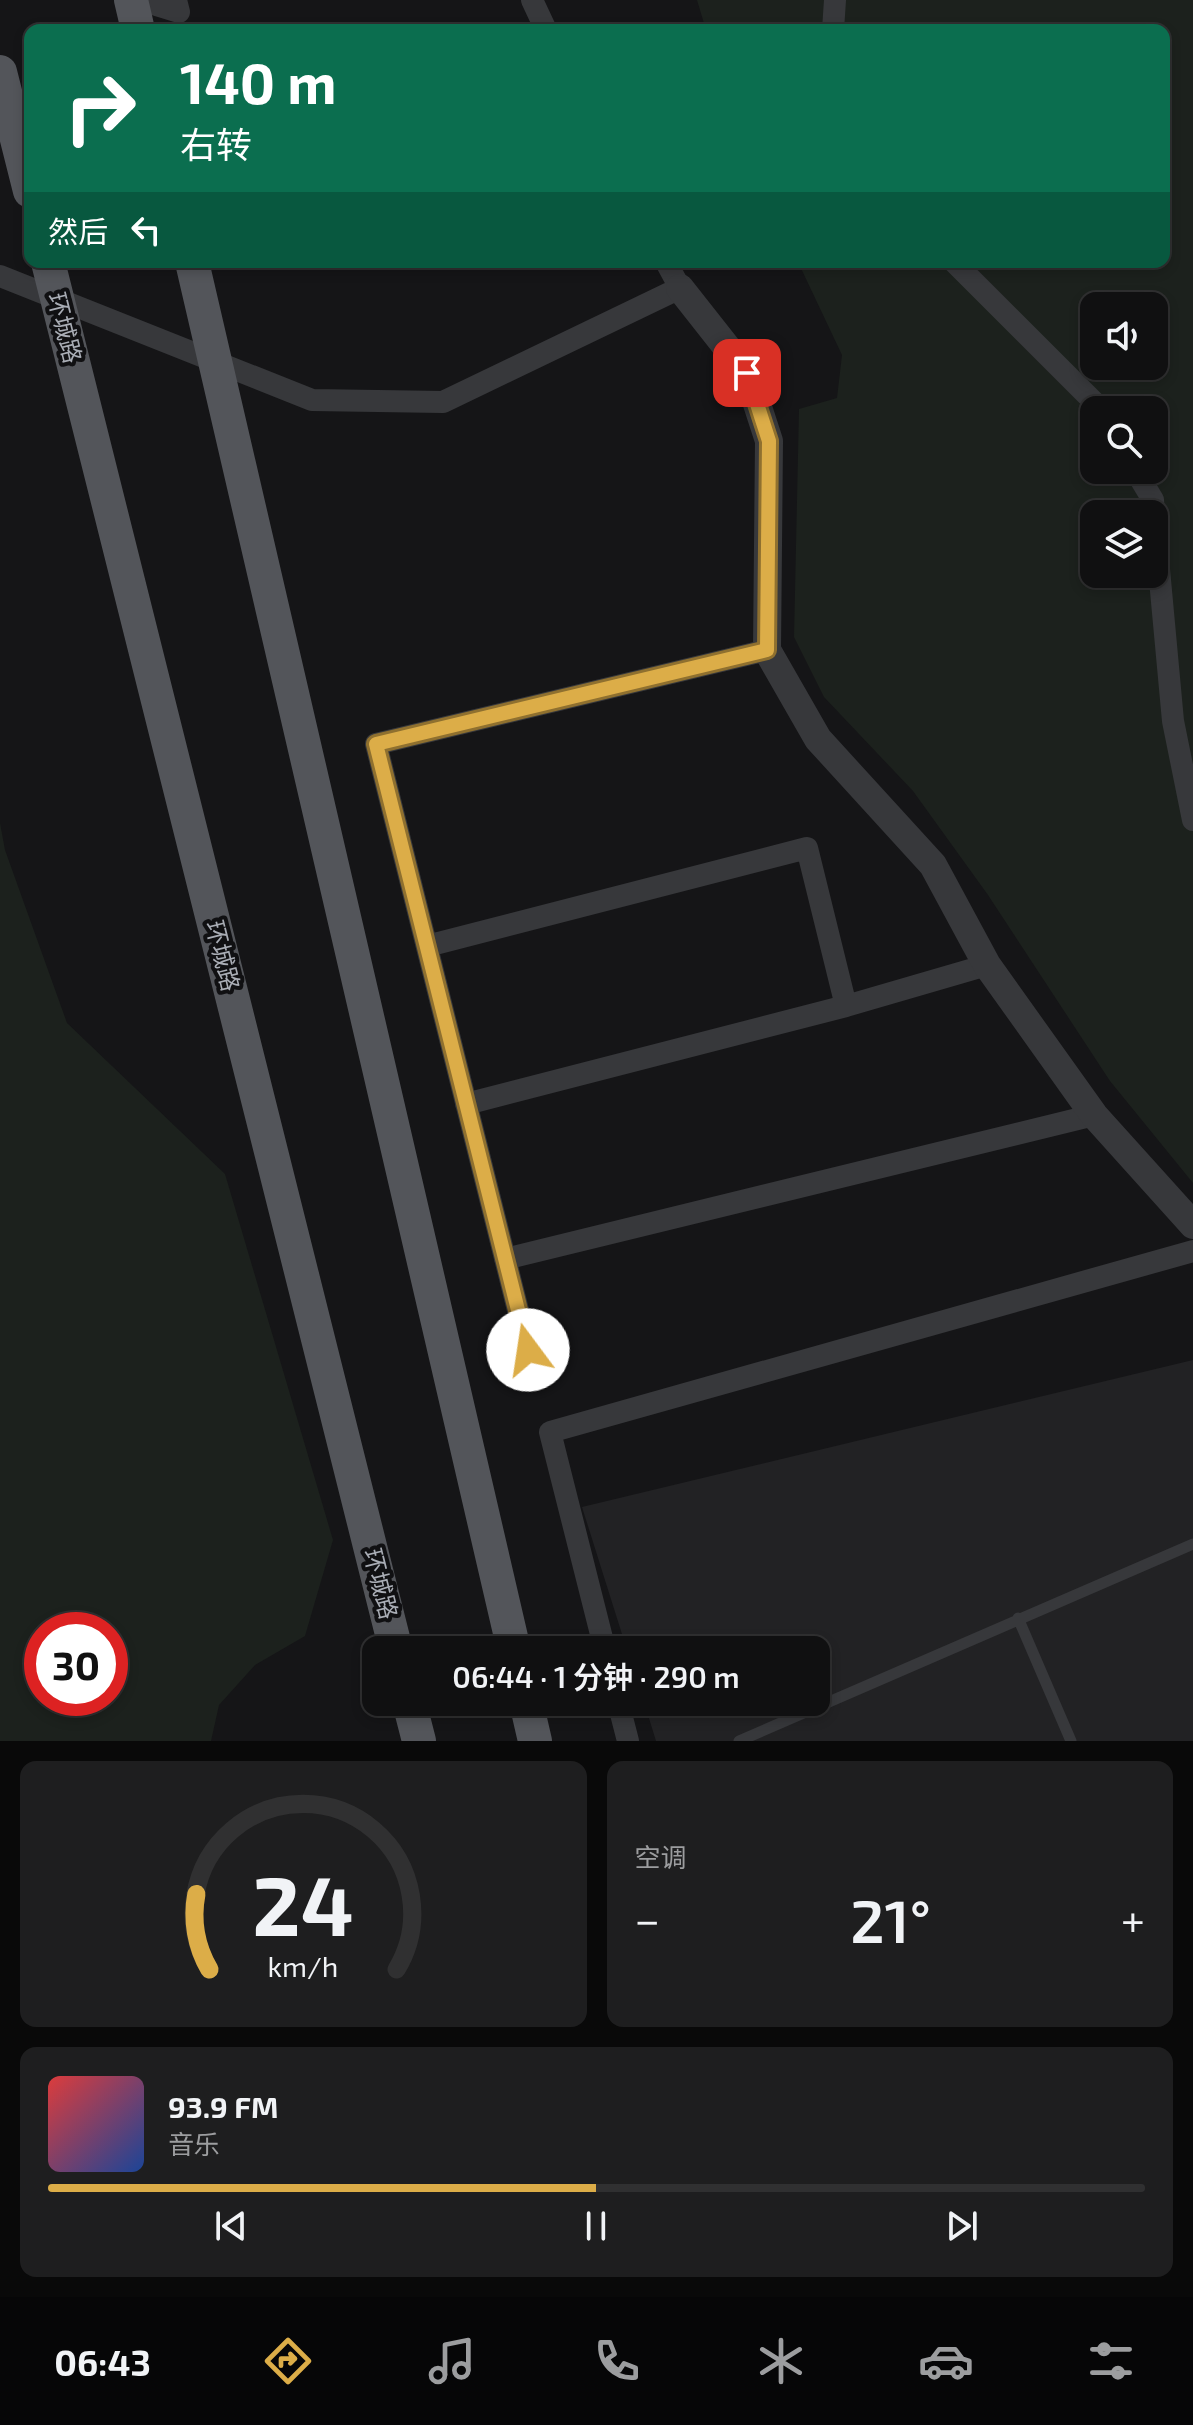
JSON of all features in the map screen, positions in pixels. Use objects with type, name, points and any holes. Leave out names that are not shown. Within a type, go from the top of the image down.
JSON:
[{"type":"main road","points":[[131,0],[137,24]]},
{"type":"main road","points":[[0,72],[24,167]]},
{"type":"main road","name":"环城路","points":[[50,268],[392,1636]]},
{"type":"main road","points":[[193,268],[511,1636]]},
{"type":"main road","points":[[413,1716],[419,1741]]},
{"type":"main road","points":[[529,1716],[535,1741]]},
{"type":"street","points":[[140,0],[179,12],[176,0]]},
{"type":"street","points":[[532,0],[543,24]]},
{"type":"street","points":[[833,24],[835,0]]},
{"type":"street","points":[[669,268],[680,288],[747,373],[769,441],[767,650],[818,739],[933,865],[987,965],[1094,1115],[1193,1225]]},
{"type":"street","points":[[960,268],[1088,396]]},
{"type":"street","points":[[0,276],[312,400],[443,402],[680,288]]},
{"type":"street","points":[[1161,588],[1173,721],[1193,820]]},
{"type":"street","points":[[528,1350],[376,744],[767,650]]},
{"type":"street","points":[[427,946],[807,848],[846,1006]]},
{"type":"street","points":[[466,1104],[846,1006],[987,965]]},
{"type":"street","points":[[505,1259],[1094,1115]]},
{"type":"street","points":[[601,1636],[550,1432],[1193,1251]]},
{"type":"street","points":[[622,1716],[628,1741]]},
{"type":"lane","points":[[739,1741],[1193,1544]]},
{"type":"lane","points":[[1018,1618],[1071,1741]]},
{"type":"shaded area","points":[[697,0],[1193,0],[1193,1183],[1110,1081],[988,895],[913,791],[824,697],[794,637],[799,409],[837,398],[842,355],[801,268],[1170,268],[1170,24],[704,24]]},
{"type":"shaded area","points":[[0,823],[5,850],[67,1023],[225,1174],[333,1540],[305,1636],[255,1665],[219,1705],[211,1741],[0,1741]]},
{"type":"shaded area","points":[[1193,1360],[1193,1741],[656,1741],[648,1716],[830,1716],[830,1636],[623,1636],[582,1507]]},
{"type":"route","points":[[528,1350],[376,744],[767,650],[769,441],[747,373]]}]
